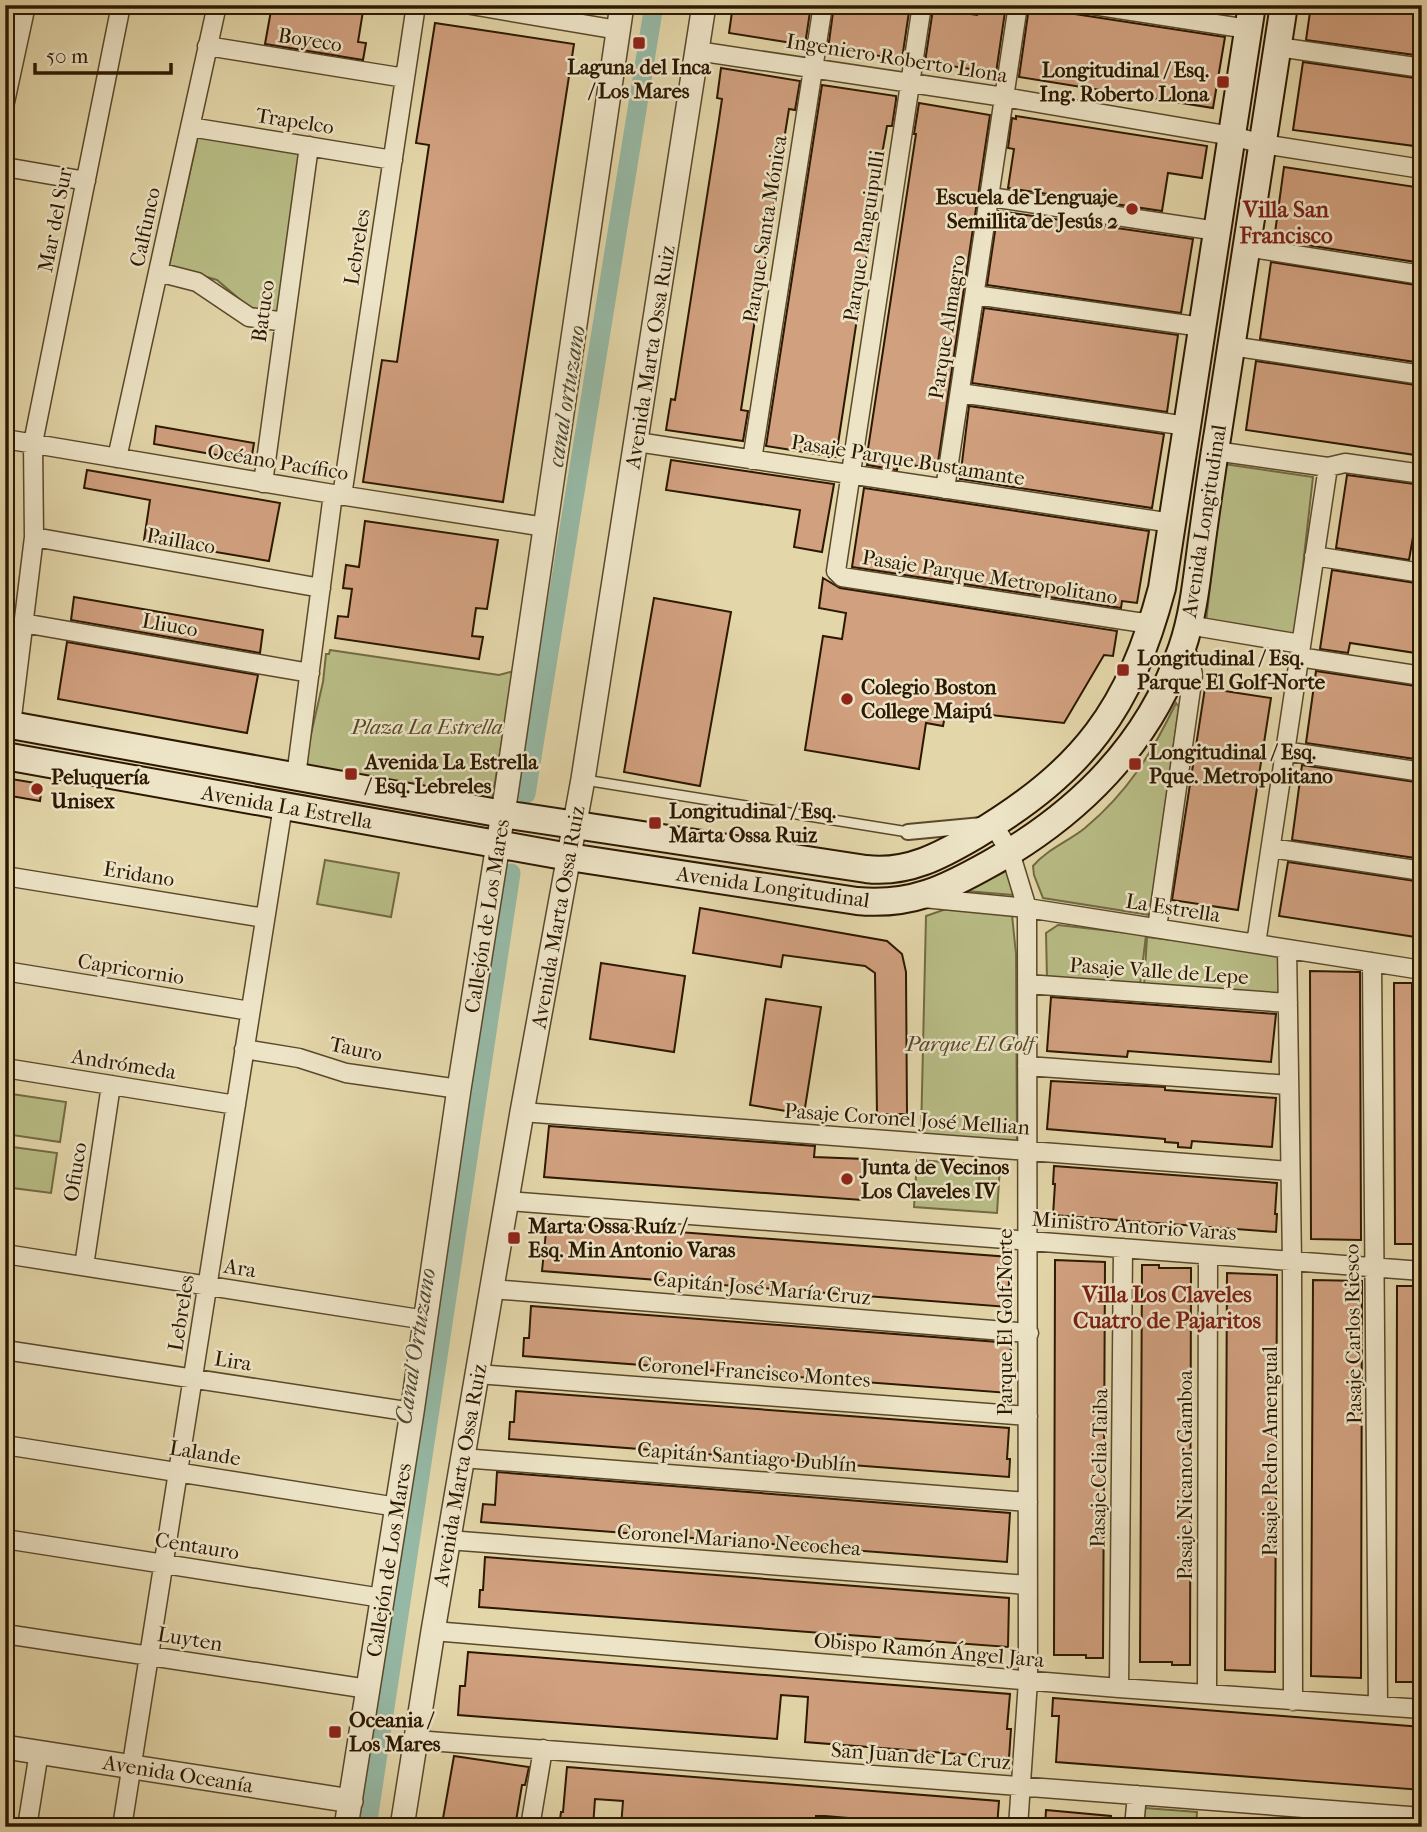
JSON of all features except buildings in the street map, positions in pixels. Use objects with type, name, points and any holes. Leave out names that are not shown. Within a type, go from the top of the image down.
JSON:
[{"type":"main road","name":"Avenida Longitudinal","points":[[569,858],[857,901],[886,902],[917,898],[953,883],[1034,838],[1081,801],[1124,756],[1156,706],[1185,637],[1196,586],[1245,247],[1284,5]]},
{"type":"main road","name":"Avenida Longitudinal","points":[[575,825],[876,870],[899,869],[931,859],[993,824],[1058,778],[1098,734],[1127,686],[1153,622],[1162,588],[1250,17]]},
{"type":"main road","name":"Avenida La Estrella","points":[[8,725],[575,825]]},
{"type":"main road","name":"Avenida La Estrella","points":[[5,756],[569,858]]},
{"type":"street","points":[[5,102],[26,5]]},
{"type":"street","name":"Mar del Sur","points":[[8,725],[34,537],[33,443],[121,5]]},
{"type":"street","name":"Calfunco","points":[[117,458],[217,5]]},
{"type":"street","name":"Lebreles","points":[[296,776],[321,588],[393,160],[416,5]]},
{"type":"street","points":[[471,5],[618,30]]},
{"type":"street","name":"Callejón de Los Mares","points":[[346,1827],[503,814],[622,5]]},
{"type":"street","name":"Avenida Marta Ossa Ruiz","points":[[402,1827],[462,1458],[583,779],[704,5]]},
{"type":"street","name":"Parque Santa Mónica","points":[[752,460],[822,5]]},
{"type":"street","name":"Parque Panguipulli","points":[[850,474],[922,5]]},
{"type":"street","name":"Parque Almagro","points":[[945,489],[1018,5]]},
{"type":"street","points":[[1093,5],[1250,17]]},
{"type":"street","name":"Boyeco","points":[[208,46],[405,78]]},
{"type":"street","points":[[1278,47],[1422,68]]},
{"type":"street","name":"Ingeniero Roberto Llona","points":[[696,51],[1004,97],[1231,136],[1263,144],[1422,169]]},
{"type":"street","name":"Trapelco","points":[[190,127],[393,160]]},
{"type":"street","name":"Batuco","points":[[263,483],[309,146]]},
{"type":"street","points":[[5,167],[86,181]]},
{"type":"street","points":[[990,197],[1217,230]]},
{"type":"street","points":[[1245,247],[1422,275]]},
{"type":"street","points":[[158,272],[197,282],[249,317],[285,322]]},
{"type":"street","points":[[975,295],[1202,327]]},
{"type":"street","points":[[1231,346],[1422,375]]},
{"type":"street","points":[[960,393],[1187,426]]},
{"type":"street","name":"Océano Pacífico","points":[[5,439],[545,527]]},
{"type":"street","name":"Pasaje Parque Bustamante","points":[[637,442],[1172,523]]},
{"type":"street","points":[[1215,450],[1328,467],[1345,463],[1422,474]]},
{"type":"street","points":[[1256,944],[1328,467]]},
{"type":"street","name":"Pasaje Parque Metropolitano","points":[[850,474],[836,568],[839,576],[1137,622],[1153,622]]},
{"type":"street","name":"Paillaco","points":[[34,537],[321,588]]},
{"type":"street","points":[[1314,556],[1422,572]]},
{"type":"street","name":"Lliuco","points":[[23,623],[310,673]]},
{"type":"street","points":[[1157,928],[1192,675],[1185,637],[1300,651],[1422,676]]},
{"type":"street","points":[[1284,751],[1422,772]]},
{"type":"street","name":"Lebreles","points":[[122,1827],[283,806]]},
{"type":"street","points":[[908,832],[993,824]]},
{"type":"street","name":"Parque El Golf Norte","points":[[993,824],[1010,852],[1027,908],[1028,1681],[1018,1827]]},
{"type":"street","points":[[1271,848],[1422,871]]},
{"type":"street","name":"Eridano","points":[[5,876],[265,918]]},
{"type":"street","name":"La Estrella","points":[[917,898],[1027,908],[1422,970]]},
{"type":"street","name":"Pasaje Pedro Amengual","points":[[1287,949],[1292,1261],[1293,1701]]},
{"type":"street","name":"Pasaje Carlos Riesco","points":[[1372,962],[1378,1706]]},
{"type":"street","name":"Capricornio","points":[[5,971],[250,1011]]},
{"type":"street","name":"Pasaje Valle de Lepe","points":[[1027,984],[1287,1003]]},
{"type":"street","name":"Tauro","points":[[244,1049],[299,1058],[346,1073],[459,1089]]},
{"type":"street","points":[[1027,1066],[1289,1085]]},
{"type":"street","name":"Andrómeda","points":[[5,1068],[236,1105]]},
{"type":"street","name":"Ofiuco","points":[[83,1266],[111,1085]]},
{"type":"street","name":"Pasaje Coronel José Mellian","points":[[522,1112],[1290,1171]]},
{"type":"street","name":"Ministro Antorio Varas","points":[[507,1201],[1422,1271]]},
{"type":"street","name":"Pasaje Celia Taiba","points":[[1119,1688],[1123,1248]]},
{"type":"street","name":"Ara","points":[[5,1254],[426,1320]]},
{"type":"street","name":"Pasaje Nicanor Gamboa","points":[[1207,1695],[1208,1255]]},
{"type":"street","name":"Capitán José María Cruz","points":[[492,1289],[1029,1333]]},
{"type":"street","name":"Lira","points":[[5,1350],[412,1412]]},
{"type":"street","name":"Coronel Francisco Montes","points":[[477,1374],[1028,1416]]},
{"type":"street","name":"Lalande","points":[[5,1445],[397,1507]]},
{"type":"street","name":"Capitán Santiago Dublín","points":[[462,1458],[1028,1502]]},
{"type":"street","name":"Centauro","points":[[5,1539],[382,1598]]},
{"type":"street","name":"Coronel Mariano Necochea","points":[[448,1540],[1027,1585]]},
{"type":"street","name":"Obispo Ramón Ángel Jara","points":[[433,1631],[1028,1681],[1422,1709]]},
{"type":"street","name":"Luyten","points":[[5,1634],[368,1689]]},
{"type":"street","name":"San Juan de La Cruz","points":[[416,1740],[1422,1817]]},
{"type":"street","name":"Avenida Oceanía","points":[[5,1747],[351,1801]]},
{"type":"street","points":[[530,1827],[542,1749]]},
{"type":"street","points":[[27,1827],[39,1752]]},
{"type":"street","points":[[1134,1827],[1137,1795]]},
{"type":"lane","points":[[583,779],[908,832]]},
{"type":"green space","points":[[198,136],[303,154],[279,315],[251,309],[217,280],[169,266]]},
{"type":"green space","points":[[1224,464],[1313,477],[1295,636],[1206,622]]},
{"type":"green space","name":"Plaza La Estrella","points":[[330,650],[499,675],[514,671],[492,800],[303,769],[323,682],[326,654],[329,654]]},
{"type":"green space","points":[[1176,703],[1179,707],[1150,915],[1043,898],[1033,866],[1044,855],[1085,828],[1114,800],[1138,771]]},
{"type":"green space","points":[[325,860],[399,873],[391,917],[317,904]]},
{"type":"green space","points":[[1008,870],[1013,895],[966,891]]},
{"type":"green space","name":"Parque El Golf","points":[[946,909],[1012,915],[1016,954],[1017,1146],[921,1135],[926,916]]},
{"type":"green space","points":[[1058,925],[1146,935],[1140,985],[1047,979],[1046,933]]},
{"type":"green space","points":[[1147,937],[1281,953],[1281,997],[1144,986]]},
{"type":"green space","points":[[5,1093],[66,1102],[60,1142],[5,1134]]},
{"type":"green space","points":[[5,1146],[57,1153],[51,1193],[5,1187]]},
{"type":"green space","points":[[917,1160],[1000,1166],[997,1213],[914,1207]]},
{"type":"green space","points":[[1145,1808],[1197,1812],[1196,1827],[1143,1827]]},
{"type":"waterway","name":"canal ortuzano","points":[[526,794],[654,5]]},
{"type":"waterway","name":"Canal Ortuzano","points":[[367,1827],[511,873]]},
{"type":"place","name":"Laguna del Inca / Los Mares","points":[[639,43]]},
{"type":"place","name":"Longitudinal / Esq. Ing. Roberto Llona","points":[[1223,82]]},
{"type":"place","name":"Escuela de Lenguaje Semillita de Jesús 2","points":[[1132,209]]},
{"type":"place","name":"Longitudinal / Esq. Parque El Golf-Norte","points":[[1123,670]]},
{"type":"place","name":"Colegio Boston College Maipú","points":[[847,699]]},
{"type":"place","name":"Longitudinal / Esq. Pque. Metropolitano","points":[[1135,764]]},
{"type":"place","name":"Avenida La Estrella / Esq. Lebreles","points":[[351,774]]},
{"type":"place","name":"Peluquería Unisex","points":[[37,789]]},
{"type":"place","name":"Longitudinal / Esq. Marta Ossa Ruiz","points":[[655,823]]},
{"type":"place","name":"Junta de Vecinos Los Claveles IV","points":[[847,1179]]},
{"type":"place","name":"Marta Ossa Ruíz / Esq. Min Antonio Varas","points":[[514,1238]]},
{"type":"place","name":"Oceania / Los Mares","points":[[335,1732]]},
{"type":"district","name":"Villa San Francisco","points":[[1286,222]]},
{"type":"district","name":"Villa Los Claveles Cuatro de Pajaritos","points":[[1167,1307]]}]
